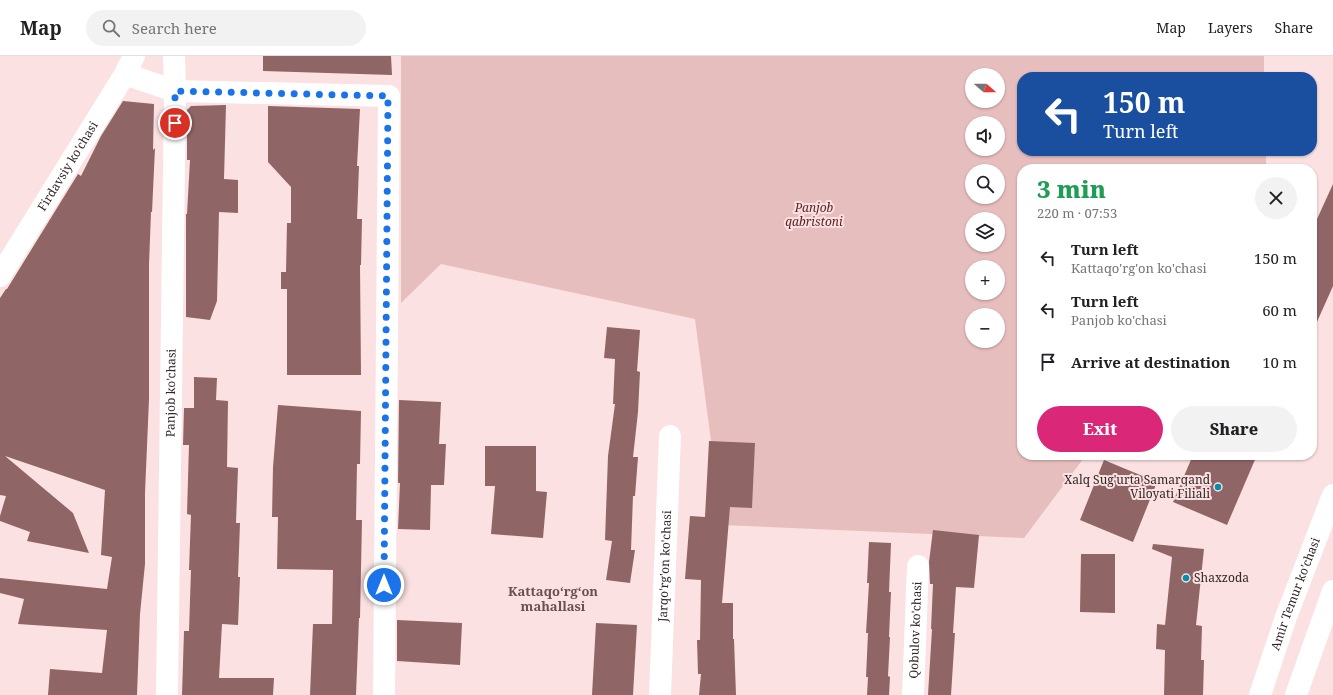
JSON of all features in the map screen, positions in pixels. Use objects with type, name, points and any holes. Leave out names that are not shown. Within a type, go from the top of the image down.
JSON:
[{"type":"street","name":"Panjob ko'chasi","points":[[167,695],[175,91],[174,56]]},
{"type":"street","points":[[130,65],[175,91],[388,96],[384,695]]},
{"type":"street","name":"Firdavsiy ko'chasi","points":[[0,276],[130,65]]},
{"type":"street","name":"Jarqo'rg'on ko'chasi","points":[[660,695],[670,436]]},
{"type":"street","name":"Amir Temur ko'chasi","points":[[1260,695],[1286,617],[1333,495]]},
{"type":"street","name":"Qobulov ko'chasi","points":[[913,695],[918,566]]},
{"type":"street","points":[[1296,695],[1333,591]]},
{"type":"green space","name":"Panjob qabristoni","points":[[401,56],[1264,56],[1264,72],[1017,72],[1017,156],[1266,156],[1266,164],[1017,164],[1017,460],[1082,460],[1024,538],[722,525],[695,319],[441,264],[401,303]]},
{"type":"building","points":[[263,56],[391,56],[392,75],[263,71]]},
{"type":"building","points":[[123,101],[154,104],[153,150],[155,148],[149,265],[149,399],[145,493],[145,564],[140,614],[137,695],[48,695],[50,669],[102,673],[107,630],[18,624],[24,599],[0,593],[0,578],[107,589],[112,557],[101,555],[105,490],[5,456],[73,513],[89,553],[27,541],[30,532],[0,521],[6,496],[0,495],[0,298],[78,174],[81,176],[101,136]]},
{"type":"building","points":[[226,105],[224,179],[238,180],[238,213],[219,212],[217,301],[210,320],[186,317],[186,214],[190,160],[187,160],[187,110],[191,106]]},
{"type":"building","points":[[268,106],[360,109],[357,166],[359,166],[357,219],[362,219],[360,265],[361,375],[287,375],[287,289],[281,289],[281,272],[286,272],[287,223],[291,223],[291,187],[268,162]]},
{"type":"building","points":[[1333,184],[1333,286],[1317,322],[1317,219]]},
{"type":"building","points":[[607,327],[640,330],[637,371],[640,372],[638,412],[633,457],[638,457],[635,496],[633,496],[631,550],[635,550],[630,583],[606,580],[612,541],[605,540],[608,456],[615,404],[613,404],[615,359],[604,358]]},
{"type":"building","points":[[194,377],[217,378],[216,400],[228,401],[227,467],[238,468],[236,523],[240,523],[238,577],[240,577],[238,625],[222,624],[219,678],[274,678],[273,695],[182,695],[184,631],[189,631],[191,570],[189,570],[191,515],[187,514],[189,445],[183,445],[184,408],[194,408]]},
{"type":"building","points":[[399,400],[441,402],[439,444],[446,444],[444,485],[431,485],[430,530],[398,529],[400,483],[398,483]]},
{"type":"building","points":[[278,405],[361,411],[360,464],[357,464],[356,520],[362,520],[360,618],[356,695],[310,695],[313,624],[332,624],[333,570],[277,569],[278,517],[272,517],[273,467]]},
{"type":"building","points":[[709,441],[755,443],[752,508],[730,507],[722,603],[733,603],[736,695],[699,695],[701,674],[698,674],[697,640],[700,640],[701,580],[685,579],[690,516],[705,517]]},
{"type":"building","points":[[485,446],[536,446],[536,491],[547,492],[543,538],[491,534],[495,486],[485,486]]},
{"type":"building","points":[[1104,460],[1157,482],[1133,542],[1080,520]]},
{"type":"building","points":[[1191,460],[1255,460],[1227,525],[1173,502]]},
{"type":"building","points":[[933,530],[979,535],[974,588],[956,587],[951,695],[928,695],[933,584],[930,584],[929,562]]},
{"type":"building","points":[[869,542],[891,543],[889,592],[891,592],[888,676],[890,677],[889,695],[867,695],[868,677],[866,677],[868,633],[866,633],[869,583],[867,583]]},
{"type":"building","points":[[1153,544],[1204,549],[1196,625],[1202,626],[1201,660],[1204,660],[1203,695],[1164,695],[1165,650],[1156,649],[1157,624],[1165,625],[1172,557],[1152,549]]},
{"type":"building","points":[[1081,554],[1115,554],[1115,613],[1080,612]]},
{"type":"building","points":[[397,620],[462,623],[460,665],[397,661]]},
{"type":"building","points":[[596,623],[637,625],[633,695],[592,695]]},
{"type":"place","name":"Xalq Sug'urta Samarqand Viloyati Filiali","points":[[1218,487]]},
{"type":"place","name":"Shaxzoda","points":[[1186,578]]},
{"type":"district","name":"Kattaqo‘rg‘on mahallasi","points":[[553,598]]},
{"type":"route","points":[[175,123],[175,91],[388,96],[384,585]]}]
